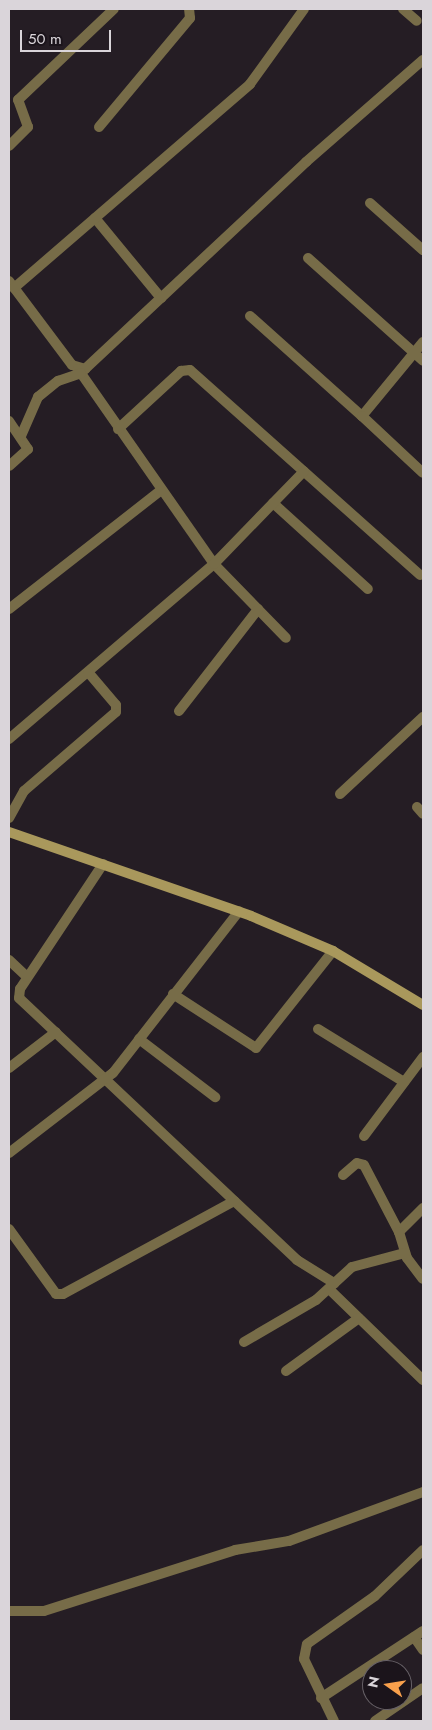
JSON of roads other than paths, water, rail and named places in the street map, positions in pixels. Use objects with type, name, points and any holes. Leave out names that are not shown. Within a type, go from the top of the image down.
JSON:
[{"type":"street","points":[[9,146],[28,127],[18,100],[114,9]]},
{"type":"street","points":[[100,127],[190,18],[189,9]]},
{"type":"street","points":[[286,638],[214,564],[160,491],[80,371],[12,284],[95,218],[250,84],[304,9]]},
{"type":"street","points":[[404,9],[417,21]]},
{"type":"street","points":[[21,436],[38,396],[58,381],[92,365],[306,162],[423,60]]},
{"type":"street","points":[[370,204],[423,250]]},
{"type":"street","points":[[95,218],[161,298]]},
{"type":"street","points":[[308,258],[423,361]]},
{"type":"street","points":[[250,316],[423,472]]},
{"type":"street","points":[[362,416],[423,342]]},
{"type":"street","points":[[118,429],[181,371],[190,370],[420,575]]},
{"type":"street","points":[[9,421],[21,436],[28,449],[9,466]]},
{"type":"street","points":[[9,739],[214,564],[304,471]]},
{"type":"street","points":[[9,608],[160,491]]},
{"type":"street","points":[[273,503],[368,589]]},
{"type":"street","points":[[179,711],[258,609]]},
{"type":"street","points":[[9,818],[24,791],[116,712],[116,705],[88,672]]},
{"type":"street","points":[[340,794],[423,717]]},
{"type":"street","points":[[9,832],[239,911],[333,951],[423,1005]]},
{"type":"street","points":[[103,864],[28,977],[19,998],[108,1078],[234,1201],[305,1267],[331,1286],[360,1318],[423,1380]]},
{"type":"street","points":[[9,1153],[108,1078],[239,911]]},
{"type":"street","points":[[173,994],[256,1048],[333,951]]},
{"type":"street","points":[[9,960],[28,977]]},
{"type":"street","points":[[318,1029],[404,1082]]},
{"type":"street","points":[[9,1068],[56,1032]]},
{"type":"street","points":[[139,1039],[215,1097]]},
{"type":"street","points":[[364,1136],[423,1057]]},
{"type":"street","points":[[343,1175],[357,1163],[364,1165],[399,1232],[405,1253],[423,1279]]},
{"type":"street","points":[[9,1229],[56,1294],[62,1294],[234,1201]]},
{"type":"street","points":[[399,1232],[423,1208]]},
{"type":"street","points":[[244,1342],[331,1286],[362,1262],[405,1253]]},
{"type":"street","points":[[286,1371],[360,1318]]},
{"type":"street","points":[[9,1611],[44,1611],[235,1550],[289,1541],[423,1492]]},
{"type":"street","points":[[334,1721],[321,1698],[304,1659],[307,1644],[375,1596],[423,1550]]},
{"type":"street","points":[[321,1698],[423,1631]]},
{"type":"street","points":[[414,1637],[423,1650]]},
{"type":"street","points":[[375,1721],[423,1688]]}]
